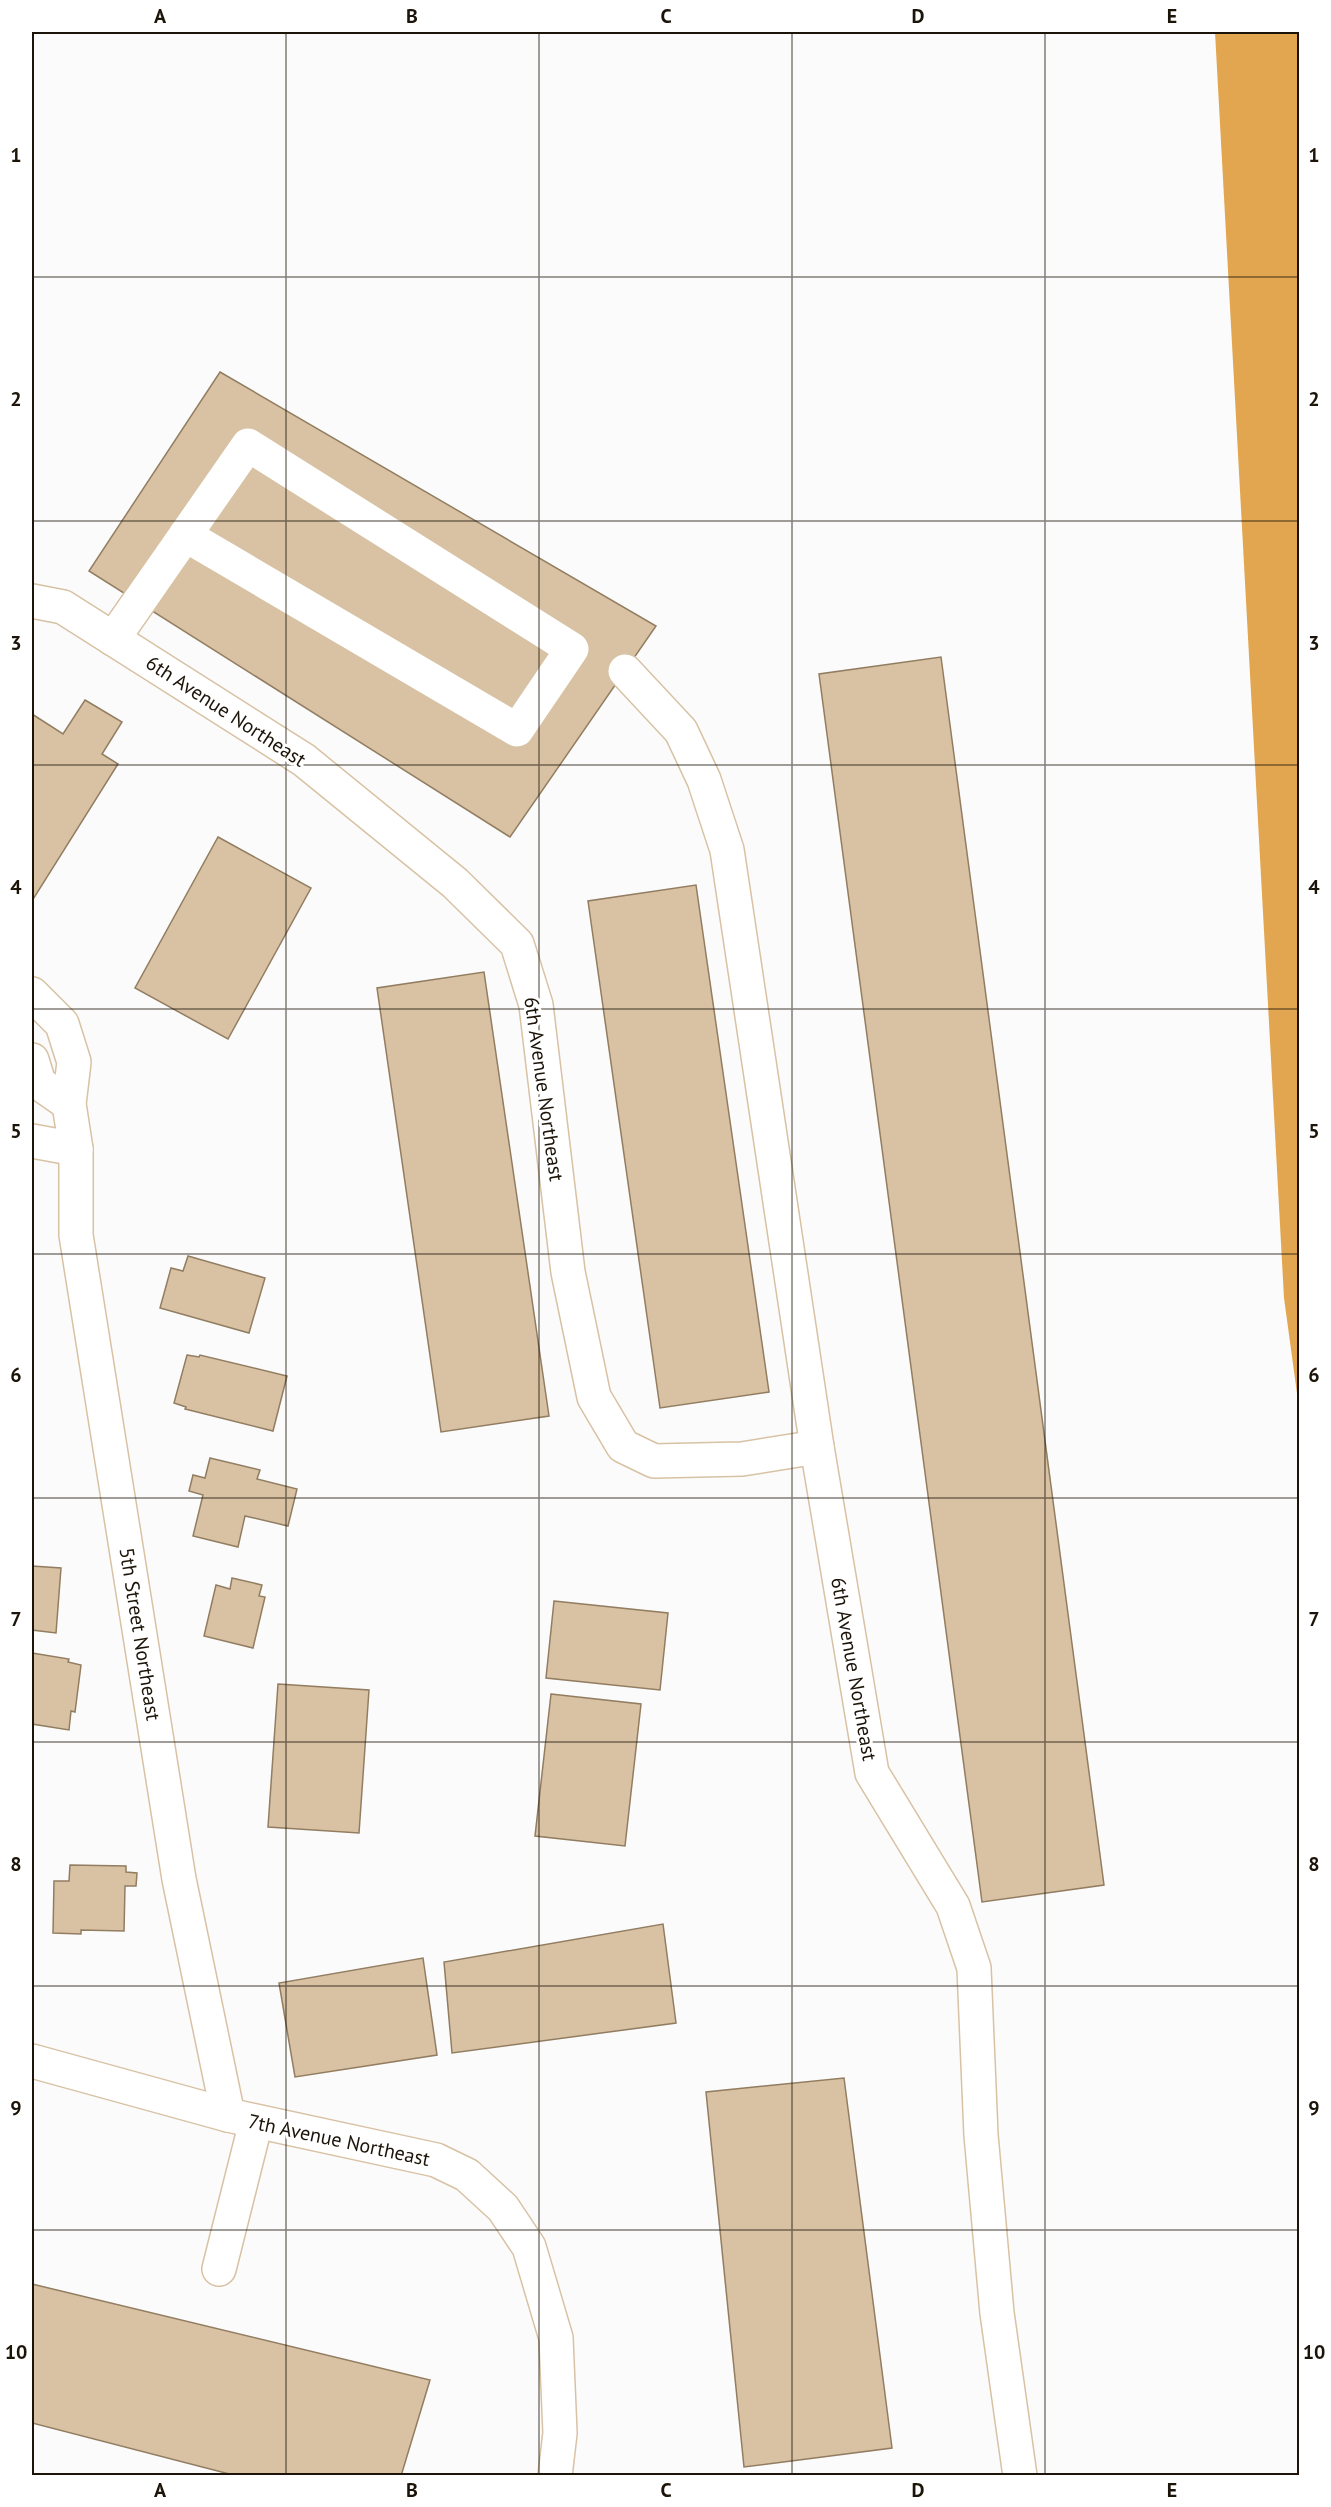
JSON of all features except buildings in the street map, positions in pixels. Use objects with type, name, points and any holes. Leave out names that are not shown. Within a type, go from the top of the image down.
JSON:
[{"type":"street","points":[[113,639],[185,535],[248,446],[572,650],[517,730],[185,535]]},
{"type":"street","name":"6th Avenue Northeast","points":[[32,601],[63,607],[304,760],[455,883],[517,944],[536,1005],[568,1272],[594,1397],[623,1446],[654,1461],[742,1459],[817,1447]]},
{"type":"street","name":"6th Avenue Northeast","points":[[625,671],[681,730],[704,780],[727,850],[817,1447],[872,1773],[953,1906],[974,1968],[981,2135],[986,2194],[997,2313],[1020,2475]]},
{"type":"street","name":"5th Street Northeast","points":[[32,994],[62,1024],[74,1062],[69,1104],[76,1149],[76,1235],[179,1879],[242,2119]]},
{"type":"street","points":[[32,1060],[39,1083],[69,1104]]},
{"type":"street","points":[[32,1100],[69,1104]]},
{"type":"street","points":[[32,1141],[76,1149]]},
{"type":"street","name":"7th Avenue Northeast","points":[[32,2061],[242,2119],[436,2160],[467,2175],[503,2208],[529,2247],[556,2338],[560,2433],[555,2475]]},
{"type":"street","points":[[219,2269],[242,2119]]},
{"type":"shaded area","points":[[1215,32],[1299,32],[1299,1408],[1284,1298]]}]
